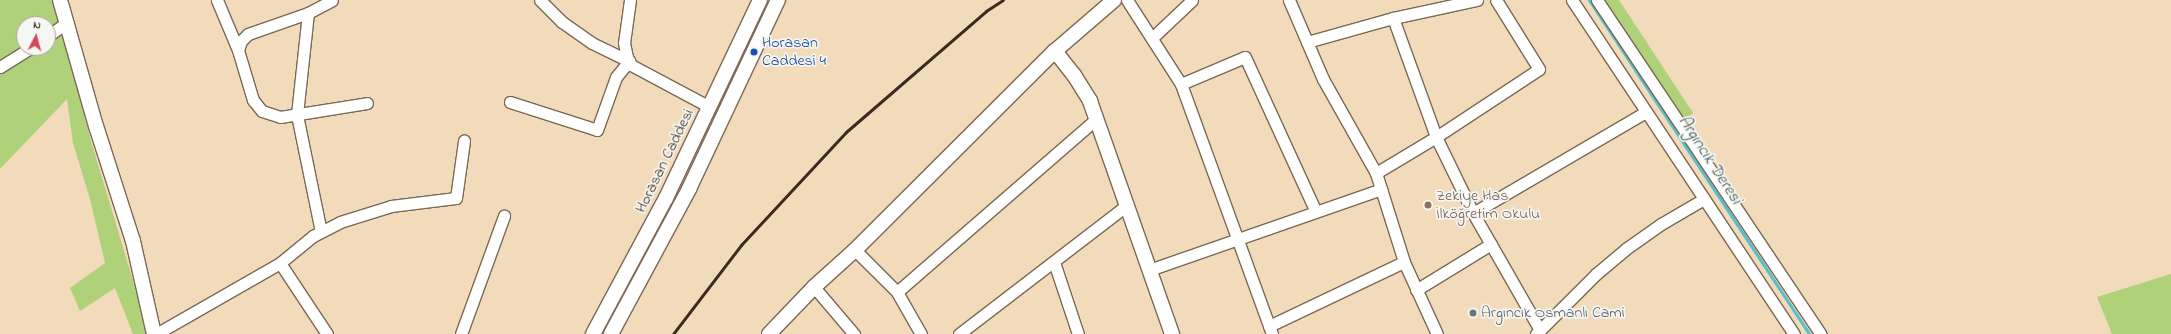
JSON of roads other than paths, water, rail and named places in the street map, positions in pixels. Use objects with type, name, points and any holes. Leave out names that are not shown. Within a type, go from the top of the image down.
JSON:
[{"type":"street","points":[[60,0],[96,126],[132,241],[155,334],[280,263],[301,244],[340,222],[391,206],[456,198],[464,141]]},
{"type":"street","points":[[217,0],[238,50],[253,100],[259,108],[274,116],[297,115],[367,103]]},
{"type":"street","points":[[238,50],[241,42],[248,34],[308,12],[332,0]]},
{"type":"street","points":[[540,0],[568,26],[592,43],[629,61]]},
{"type":"street","points":[[630,0],[624,43],[631,65],[710,107]]},
{"type":"street","name":"Horasan Caddesi","points":[[593,334],[666,198],[760,0]]},
{"type":"street","name":"Horasan Caddesi","points":[[611,334],[676,214],[778,0]]},
{"type":"street","points":[[772,333],[814,287],[855,250],[1055,51],[1114,0]]},
{"type":"street","points":[[1127,0],[1181,84],[1270,330],[1404,262]]},
{"type":"street","points":[[1152,38],[1192,0]]},
{"type":"street","points":[[1290,0],[1323,79],[1376,173],[1404,262],[1432,332]]},
{"type":"street","points":[[1307,42],[1392,18],[1477,0]]},
{"type":"street","points":[[1376,173],[1436,137],[1539,69],[1496,0]]},
{"type":"street","points":[[1572,0],[1794,334]]},
{"type":"street","points":[[1597,0],[1821,334]]},
{"type":"street","points":[[308,12],[297,115],[321,232]]},
{"type":"street","points":[[1392,18],[1436,137],[1473,213],[1538,332],[1596,274],[1622,253],[1661,224],[1704,199]]},
{"type":"street","points":[[56,30],[67,22]]},
{"type":"street","points":[[1055,51],[1083,88],[1096,119],[1172,334]]},
{"type":"street","points":[[0,67],[17,56]]},
{"type":"street","points":[[1181,84],[1245,57],[1316,212]]},
{"type":"street","points":[[510,102],[597,130],[616,77],[629,61]]},
{"type":"street","points":[[1473,213],[1646,112]]},
{"type":"street","points":[[897,292],[1096,119]]},
{"type":"street","points":[[1149,270],[1381,189]]},
{"type":"street","points":[[959,334],[1126,206]]},
{"type":"street","points":[[461,334],[504,216]]},
{"type":"street","points":[[1416,290],[1491,244]]},
{"type":"street","points":[[855,250],[897,292],[921,334]]},
{"type":"street","points":[[1054,262],[1078,334]]},
{"type":"street","points":[[280,263],[327,334]]},
{"type":"street","points":[[814,287],[854,334]]},
{"type":"waterway","name":"Argıncık Deresi","points":[[1589,0],[1809,334]]},
{"type":"railway","points":[[673,334],[741,245],[846,132],[986,11],[1003,0]]},
{"type":"place","name":"Horasan Caddesi 4","points":[[754,52]]},
{"type":"place","name":"Zekiye Has İlköğretim Okulu","points":[[1428,205]]},
{"type":"place","name":"Argıncık Osmanlı Cami","points":[[1473,313]]}]
